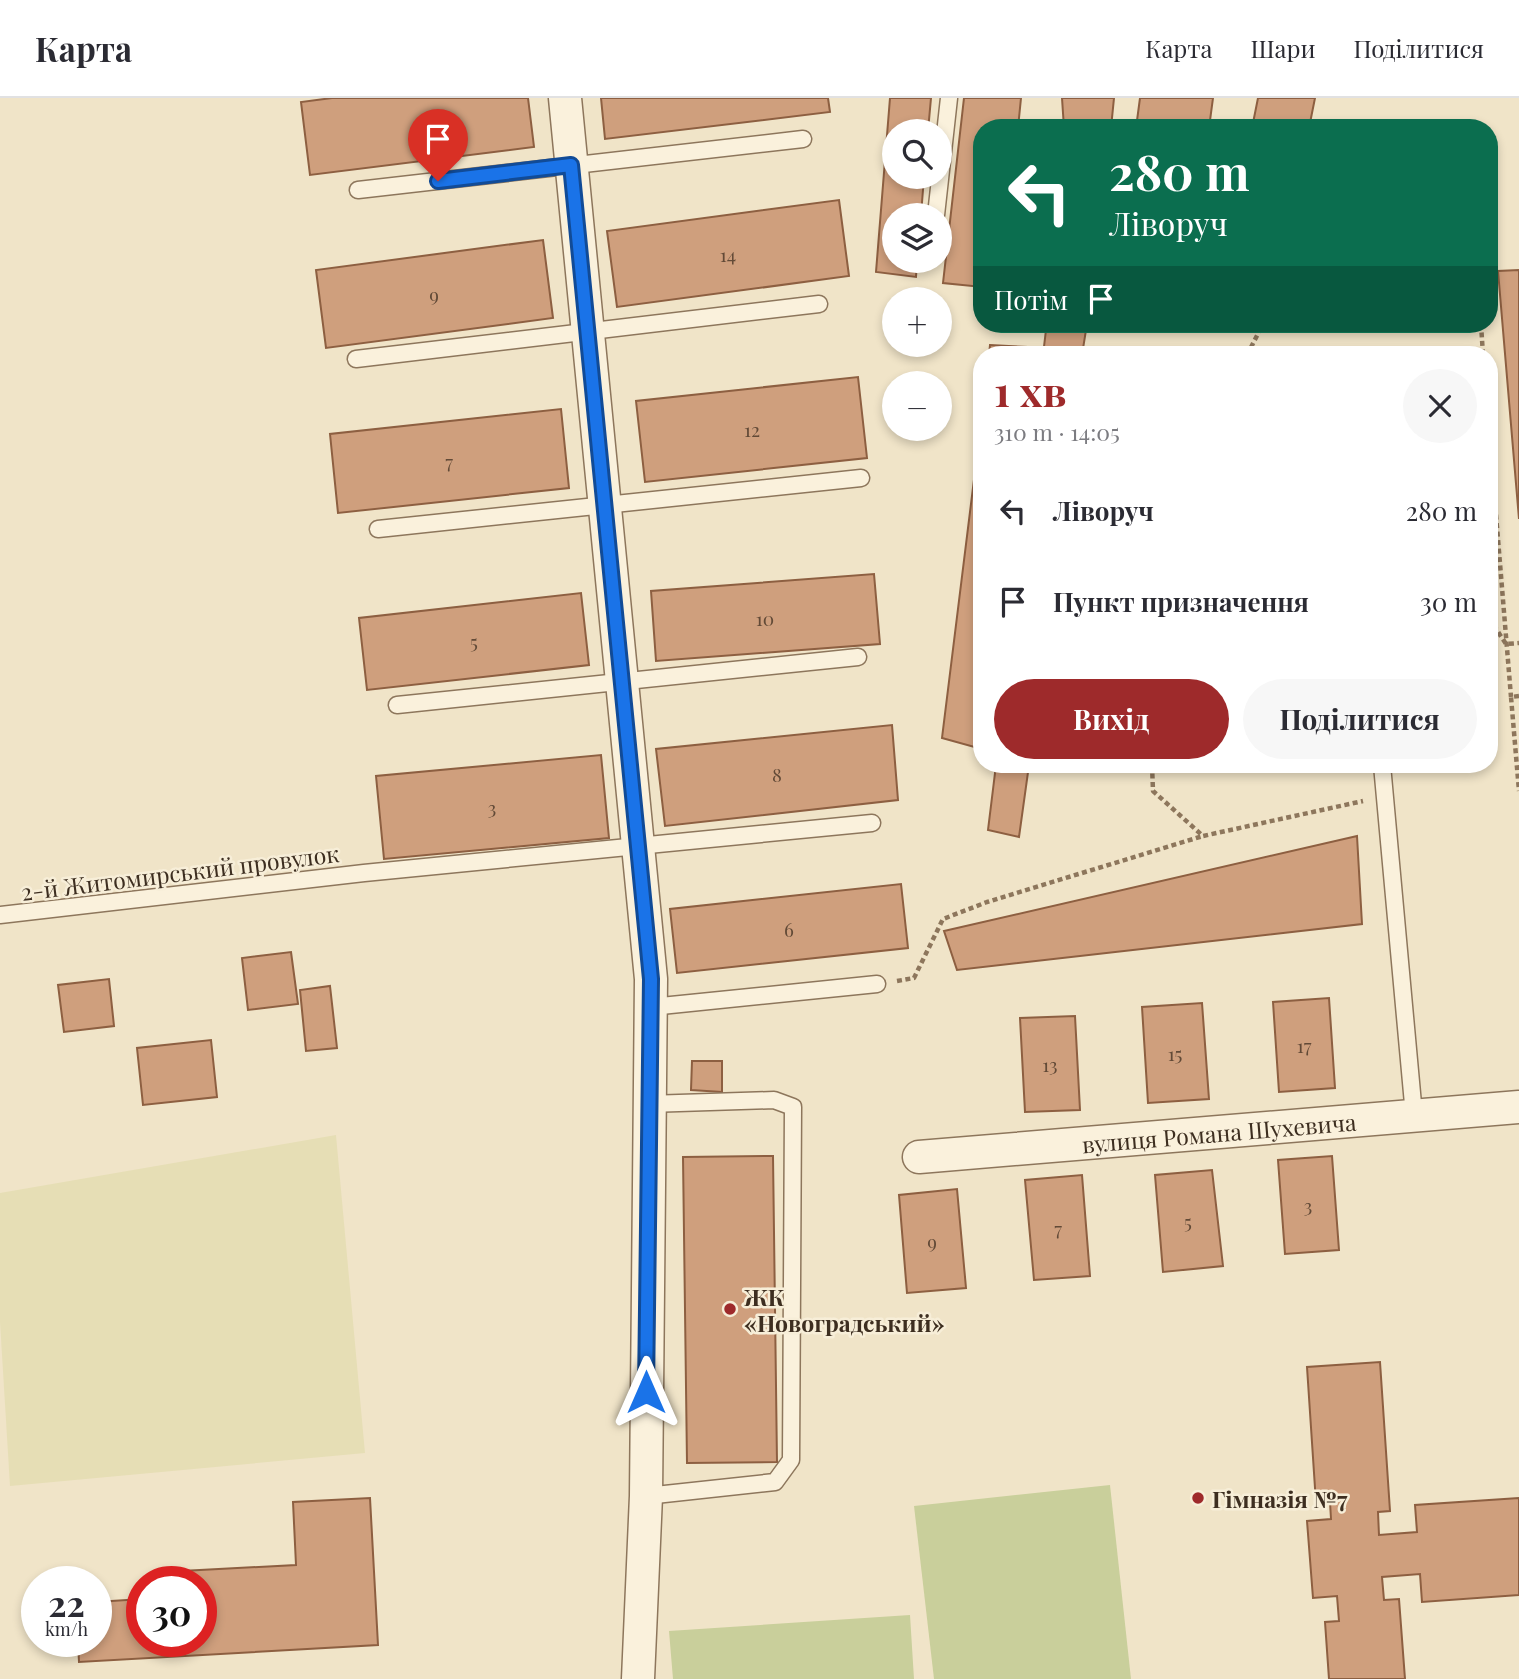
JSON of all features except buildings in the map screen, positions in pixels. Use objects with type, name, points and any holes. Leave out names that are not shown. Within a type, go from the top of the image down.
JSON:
[{"type":"street","points":[[565,98],[651,979],[646,1496],[638,1679]]},
{"type":"street","name":"вулиця Романа Шухевича","points":[[919,1157],[1519,1107]]},
{"type":"lane","points":[[937,203],[949,98]]},
{"type":"lane","points":[[358,190],[803,139]]},
{"type":"lane","points":[[356,359],[819,304]]},
{"type":"lane","points":[[378,529],[861,478]]},
{"type":"lane","points":[[397,705],[622,679],[858,657]]},
{"type":"lane","points":[[1383,773],[1414,1115]]},
{"type":"lane","name":"2-й Житомирський провулок","points":[[0,915],[364,873],[872,823]]},
{"type":"lane","points":[[651,1007],[877,984]]},
{"type":"lane","points":[[646,1496],[775,1482],[791,1460],[793,1107],[774,1100],[648,1104]]},
{"type":"path","points":[[1498,543],[1519,791]]},
{"type":"path","points":[[1498,632],[1506,644]]},
{"type":"path","points":[[1506,644],[1519,643]]},
{"type":"path","points":[[1511,697],[1519,696]]},
{"type":"path","points":[[1152,773],[1153,790],[1203,836]]},
{"type":"path","points":[[877,984],[914,978],[943,919],[986,902],[1203,836],[1385,796]]},
{"type":"shaded area","points":[[336,1135],[365,1453],[10,1486],[0,1322],[0,1193]]},
{"type":"green space","points":[[1110,1485],[1131,1679],[934,1679],[914,1506]]},
{"type":"green space","points":[[910,1615],[914,1679],[673,1679],[669,1631]]},
{"type":"place","name":"ЖК «Новоградський»","points":[[730,1309]]},
{"type":"place","name":"Гімназія №7","points":[[1198,1498]]},
{"type":"route","points":[[438,181],[571,165],[651,979],[646,1392]]}]
